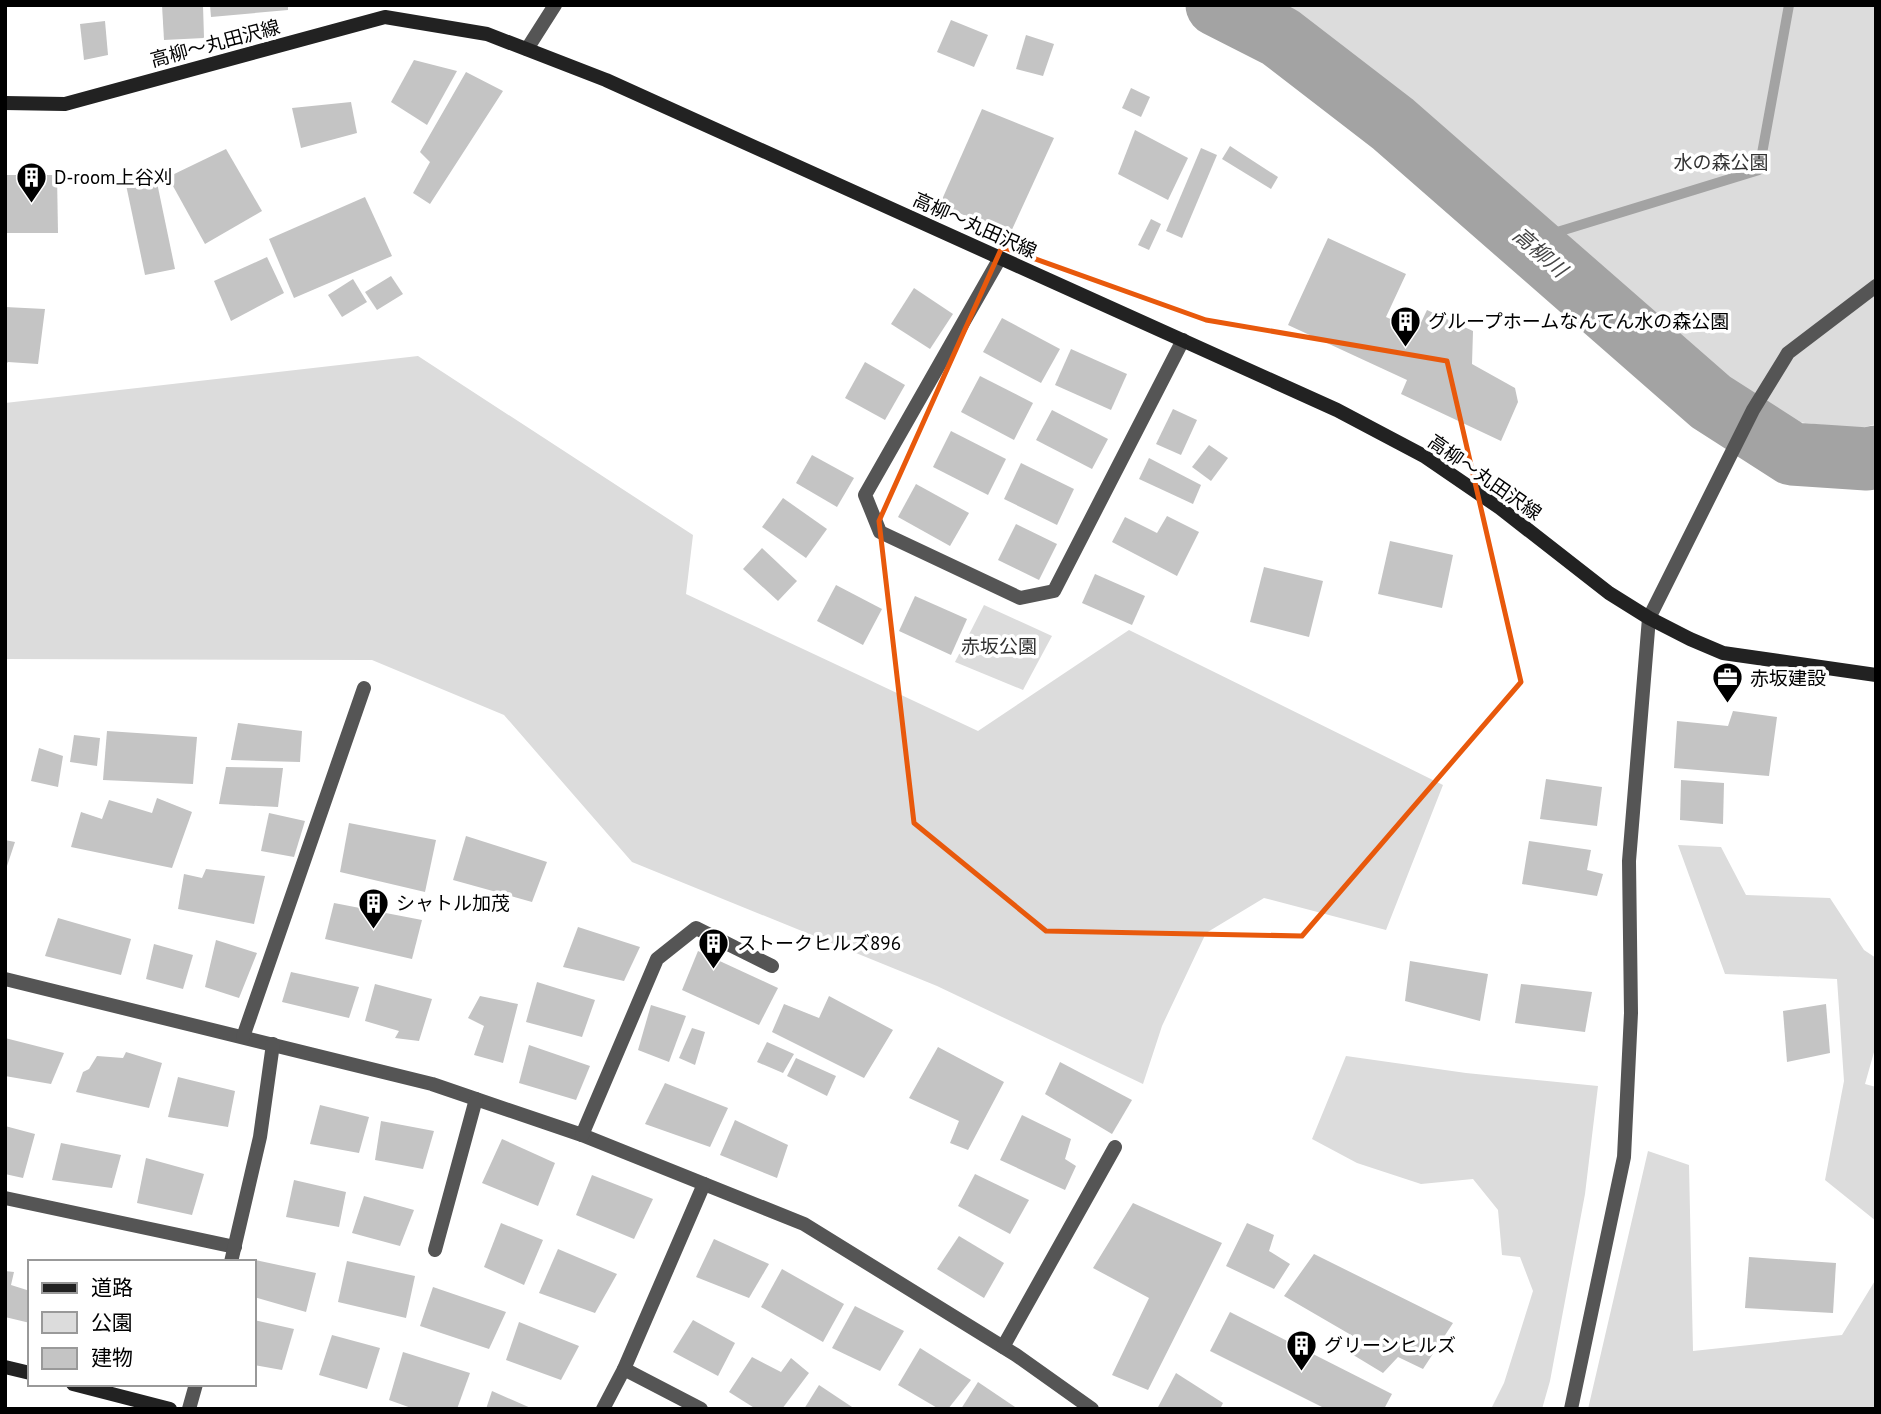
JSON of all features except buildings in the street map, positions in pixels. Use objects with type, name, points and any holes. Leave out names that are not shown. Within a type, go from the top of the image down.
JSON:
[{"type":"street","points":[[527,49],[555,5]]},
{"type":"street","name":"高柳～丸田沢線","points":[[5,103],[65,104],[385,17],[487,34],[606,80],[1337,410],[1424,456],[1500,508],[1609,593],[1649,618],[1723,653],[1876,675]]},
{"type":"street","points":[[1000,258],[865,495],[880,531],[1020,598],[1054,591],[1183,340]]},
{"type":"street","points":[[1571,1409],[1624,1157],[1631,1013],[1629,861],[1649,618],[1754,410],[1788,353],[1876,286]]},
{"type":"street","points":[[243,1037],[364,688]]},
{"type":"street","points":[[582,1135],[657,959],[696,928],[772,966]]},
{"type":"street","points":[[5,979],[432,1084],[582,1135],[804,1224],[1003,1347],[1092,1409]]},
{"type":"street","points":[[5,1198],[233,1255],[260,1137],[273,1044]]},
{"type":"street","points":[[435,1250],[477,1099]]},
{"type":"street","points":[[1003,1347],[1115,1147]]},
{"type":"street","points":[[603,1409],[624,1369],[704,1184]]},
{"type":"street","points":[[5,1367],[28,1373]]},
{"type":"street","points":[[624,1369],[701,1409]]},
{"type":"street","points":[[81,1386],[170,1409]]},
{"type":"street","points":[[189,1409],[195,1386]]},
{"type":"highlighted area","points":[[1002,247],[1206,320],[1447,361],[1521,682],[1302,936],[1046,931],[914,823],[879,521]]},
{"type":"green space","name":"水の森公園","points":[[1269,5],[1876,5],[1876,424],[1858,429],[1797,422],[1734,388],[1558,231]]},
{"type":"green space","points":[[418,356],[693,535],[686,594],[978,731],[1129,630],[1443,785],[1386,930],[1264,898],[1206,933],[1162,1026],[1143,1084],[937,986],[632,862],[504,715],[372,660],[5,659],[5,403]]},
{"type":"green space","name":"赤坂公園","points":[[984,605],[1052,636],[1023,690],[955,662]]},
{"type":"green space","points":[[1678,845],[1721,847],[1746,895],[1830,898],[1864,950],[1876,958],[1876,1045],[1865,1084],[1876,1087],[1876,1221],[1825,1180],[1844,1081],[1837,979],[1725,974]]},
{"type":"green space","points":[[1346,1056],[1466,1073],[1598,1086],[1585,1194],[1550,1381],[1542,1409],[1491,1409],[1504,1383],[1533,1291],[1520,1257],[1502,1255],[1498,1210],[1473,1179],[1421,1184],[1357,1163],[1312,1139]]},
{"type":"green space","points":[[1648,1151],[1689,1165],[1693,1351],[1842,1335],[1876,1279],[1876,1409],[1588,1409]]},
{"type":"waterway","name":"高柳川","points":[[1217,5],[1280,37],[1393,124],[1711,402],[1792,454],[1867,459],[1876,457]]},
{"type":"waterway","points":[[1528,241],[1759,170],[1789,5]]},
{"type":"place","name":"D-room上谷刈","points":[[31,204]]},
{"type":"place","name":"グループホームなんてん水の森公園","points":[[1405,348]]},
{"type":"place","name":"赤坂建設","points":[[1727,705]]},
{"type":"place","name":"シャトル加茂","points":[[373,930]]},
{"type":"place","name":"ストークヒルズ896","points":[[714,970]]},
{"type":"place","name":"グリーンヒルズ","points":[[1301,1372]]}]
